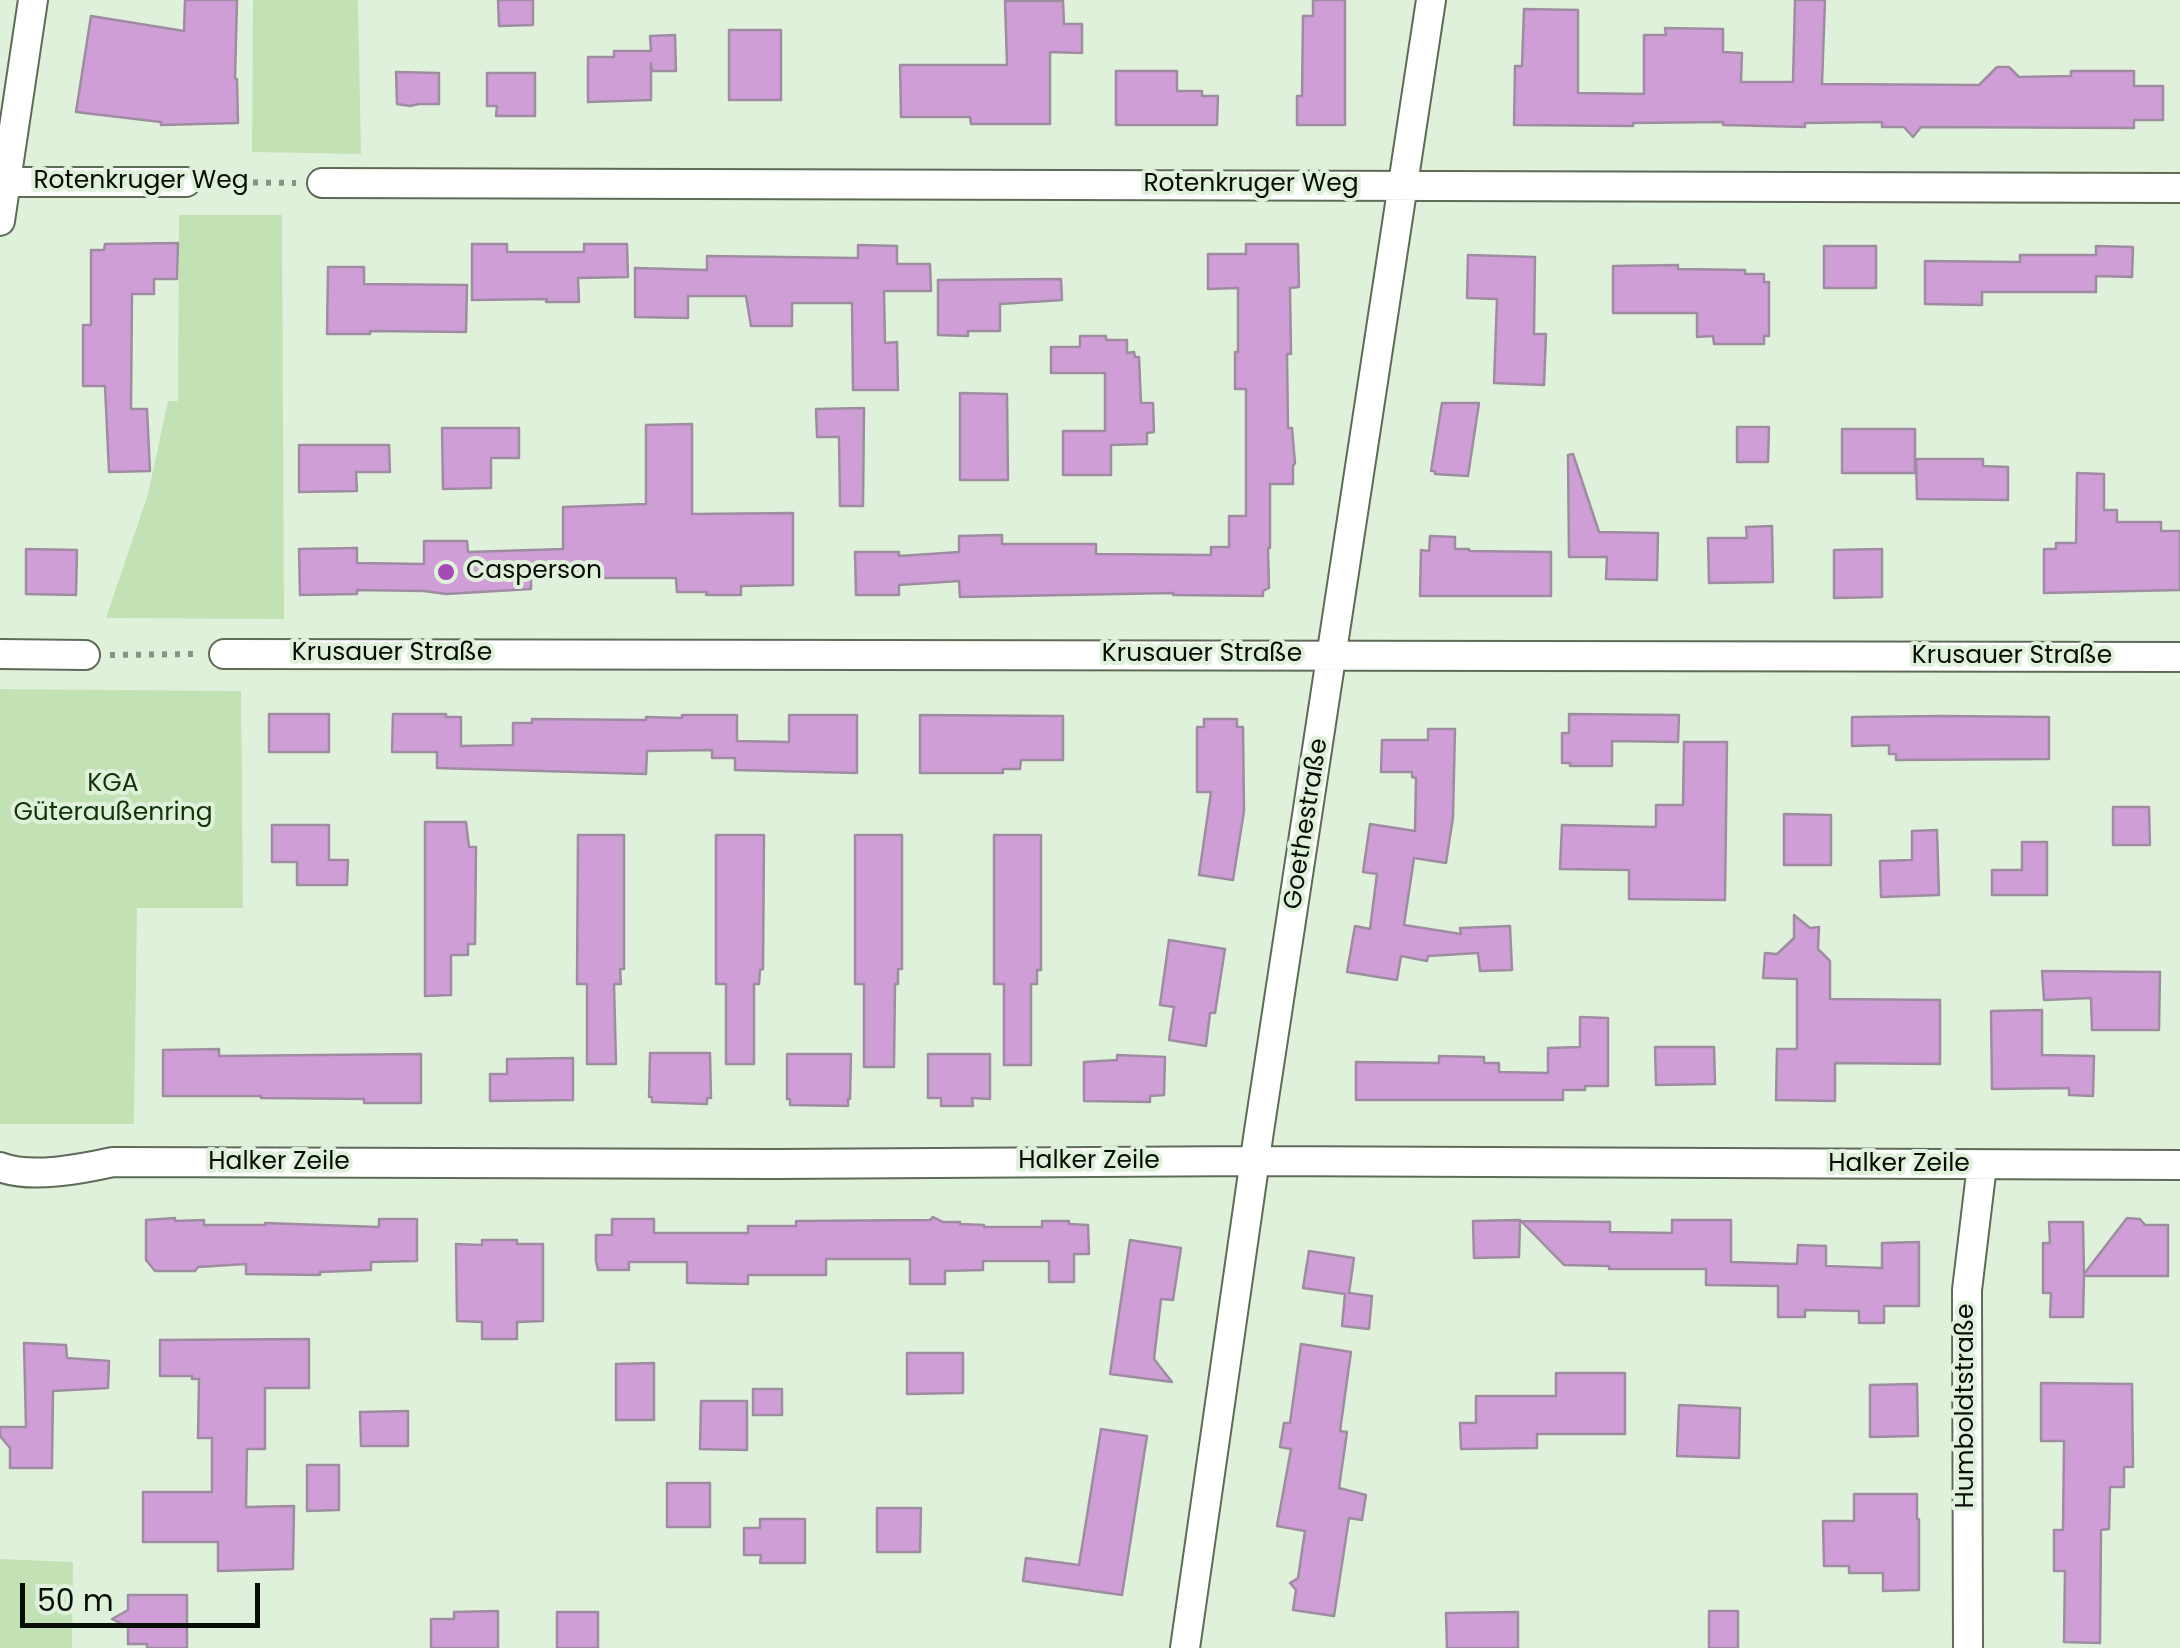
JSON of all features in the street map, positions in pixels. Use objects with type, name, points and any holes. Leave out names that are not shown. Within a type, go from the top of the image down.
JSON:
[{"type":"street","points":[[0,221],[34,0]]},
{"type":"street","name":"Goethestraße","points":[[1185,1648],[1431,0]]},
{"type":"street","name":"Rotenkruger Weg","points":[[3,182],[186,182]]},
{"type":"street","name":"Rotenkruger Weg","points":[[322,183],[2180,188]]},
{"type":"street","points":[[0,654],[86,655]]},
{"type":"street","name":"Krusauer Straße","points":[[224,654],[2180,657]]},
{"type":"street","name":"Halker Zeile","points":[[0,1167],[12,1172],[75,1170],[113,1162],[2180,1165]]},
{"type":"street","name":"Humboldtstraße","points":[[1968,1648],[1967,1290],[1982,1165]]},
{"type":"path","name":"Rotenkruger Weg","points":[[186,182],[281,184]]},
{"type":"path","points":[[86,655],[224,654]]},
{"type":"green space","points":[[253,0],[358,0],[361,154],[252,152]]},
{"type":"green space","points":[[179,215],[282,215],[284,619],[106,618],[148,494],[168,401],[178,401]]},
{"type":"green space","name":"KGA Güteraußenring","points":[[0,689],[241,691],[243,908],[137,908],[134,1124],[0,1124]]},
{"type":"green space","points":[[0,1559],[73,1562],[72,1648],[0,1648]]},
{"type":"building","points":[[185,0],[237,0],[238,123],[161,125],[76,112],[91,16],[184,31]]},
{"type":"building","points":[[498,0],[533,0],[533,25],[499,26]]},
{"type":"building","points":[[1313,0],[1345,0],[1345,125],[1297,125],[1297,96],[1302,96],[1303,16],[1313,16]]},
{"type":"building","points":[[1795,0],[1825,0],[1822,84],[1979,85],[1997,67],[2009,67],[2019,77],[2071,76],[2071,71],[2134,71],[2134,86],[2163,86],[2163,120],[2134,120],[2134,128],[1921,127],[1913,137],[1904,127],[1882,127],[1882,122],[1805,123],[1805,127],[1723,122],[1514,125],[1515,66],[1522,66],[1524,9],[1578,10],[1578,93],[1644,94],[1644,35],[1666,35],[1665,28],[1723,29],[1723,52],[1742,53],[1741,82],[1793,82]]},
{"type":"building","points":[[1005,1],[1063,1],[1064,24],[1082,24],[1082,53],[1050,52],[1050,124],[971,124],[970,117],[901,117],[900,65],[1007,65]]},
{"type":"building","points":[[729,30],[781,30],[781,100],[729,100]]},
{"type":"building","points":[[675,35],[676,71],[652,71],[651,63],[651,100],[588,102],[588,57],[614,57],[614,51],[651,51],[650,36]]},
{"type":"building","points":[[1116,71],[1177,71],[1177,91],[1202,91],[1202,96],[1218,96],[1217,125],[1116,125]]},
{"type":"building","points":[[396,72],[439,73],[439,104],[397,104]]},
{"type":"building","points":[[487,73],[535,73],[535,116],[496,116],[497,106],[487,106]]},
{"type":"building","points":[[178,243],[177,279],[154,279],[154,294],[132,294],[131,409],[147,409],[150,471],[109,472],[105,386],[83,386],[83,325],[91,325],[91,250],[104,250],[105,244]]},
{"type":"building","points":[[472,244],[507,244],[507,252],[584,252],[584,244],[627,244],[628,277],[578,278],[579,302],[472,300]]},
{"type":"building","points":[[1246,244],[1298,244],[1299,287],[1290,288],[1291,354],[1287,354],[1293,484],[1270,484],[1269,588],[1263,596],[1173,593],[960,597],[959,581],[899,585],[899,595],[856,595],[855,552],[899,552],[899,556],[959,552],[959,536],[1002,535],[1002,544],[1096,544],[1096,554],[1211,555],[1211,547],[1229,547],[1229,516],[1246,516],[1246,389],[1235,389],[1238,288],[1208,289],[1208,254],[1246,254]]},
{"type":"building","points":[[858,245],[897,246],[897,264],[930,264],[931,291],[884,291],[885,343],[897,342],[898,390],[853,390],[852,303],[792,303],[792,326],[751,326],[746,296],[688,296],[688,318],[635,317],[635,268],[707,270],[707,256],[858,258]]},
{"type":"building","points":[[1824,246],[1876,246],[1876,288],[1824,288]]},
{"type":"building","points":[[2096,246],[2133,247],[2132,277],[2096,276],[2096,292],[1982,292],[1982,305],[1925,304],[1925,261],[2020,262],[2020,255],[2096,255]]},
{"type":"building","points":[[1468,255],[1535,257],[1534,334],[1546,334],[1544,385],[1494,383],[1497,299],[1467,298]]},
{"type":"building","points":[[1678,265],[1678,269],[1764,274],[1764,282],[1769,282],[1769,336],[1764,336],[1764,344],[1714,344],[1713,336],[1697,337],[1697,313],[1613,313],[1613,266]]},
{"type":"building","points":[[328,267],[364,267],[364,284],[467,285],[466,332],[327,334]]},
{"type":"building","points":[[1061,279],[1062,300],[1000,304],[1000,331],[938,335],[938,280]]},
{"type":"building","points":[[1080,336],[1127,340],[1127,353],[1134,352],[1139,357],[1141,403],[1153,403],[1154,432],[1147,433],[1147,444],[1111,445],[1111,475],[1063,475],[1063,431],[1105,431],[1105,373],[1051,373],[1051,347],[1080,347]]},
{"type":"building","points":[[960,393],[1007,394],[1008,480],[960,480]]},
{"type":"building","points":[[1442,403],[1479,403],[1468,476],[1431,471]]},
{"type":"building","points":[[864,408],[863,506],[840,506],[839,437],[817,437],[816,409]]},
{"type":"building","points":[[692,424],[692,514],[793,513],[793,585],[741,586],[741,595],[706,595],[707,592],[677,592],[676,578],[531,574],[531,589],[446,594],[357,590],[357,594],[300,595],[299,549],[357,548],[357,563],[424,564],[424,541],[467,541],[468,552],[563,549],[563,507],[646,504],[646,425]]},
{"type":"building","points":[[1737,427],[1769,427],[1768,462],[1737,462]]},
{"type":"building","points":[[442,428],[519,428],[519,458],[491,458],[491,488],[443,489]]},
{"type":"building","points":[[1842,429],[1915,429],[1915,473],[1842,473]]},
{"type":"building","points":[[299,445],[389,445],[390,472],[356,472],[357,491],[299,492]]},
{"type":"building","points":[[1573,454],[1599,532],[1658,533],[1657,580],[1606,579],[1607,557],[1569,557],[1568,455]]},
{"type":"building","points":[[1916,459],[1983,459],[1983,466],[2008,467],[2008,500],[1917,499]]},
{"type":"building","points":[[2077,473],[2104,474],[2104,510],[2117,510],[2117,522],[2161,522],[2161,531],[2180,531],[2180,590],[2044,593],[2044,549],[2056,549],[2056,543],[2076,543]]},
{"type":"building","points":[[1772,526],[1773,582],[1709,583],[1708,538],[1747,538],[1746,527]]},
{"type":"building","points":[[1430,536],[1455,537],[1455,549],[1469,551],[1551,552],[1551,596],[1420,596],[1421,550],[1429,551]]},
{"type":"building","points":[[26,549],[77,550],[76,595],[26,594]]},
{"type":"building","points":[[1882,549],[1882,597],[1834,598],[1834,550]]},
{"type":"building","points":[[269,714],[329,714],[329,752],[269,752]]},
{"type":"building","points":[[393,714],[461,717],[461,746],[513,745],[513,723],[532,723],[532,719],[646,720],[682,715],[737,715],[737,741],[789,742],[789,715],[857,715],[857,773],[735,770],[735,758],[712,758],[712,750],[647,751],[646,774],[437,768],[437,752],[392,752]]},
{"type":"building","points":[[1569,714],[1679,715],[1678,742],[1612,741],[1612,766],[1570,766],[1562,763],[1562,733],[1569,733]]},
{"type":"building","points":[[920,715],[1063,716],[1063,760],[1021,760],[1020,769],[1003,769],[1003,773],[920,773]]},
{"type":"building","points":[[1852,717],[2049,717],[2049,759],[1896,760],[1896,754],[1889,754],[1889,745],[1852,746]]},
{"type":"building","points":[[1204,719],[1237,719],[1237,727],[1243,727],[1244,811],[1233,880],[1199,875],[1211,792],[1197,792],[1197,727],[1204,727]]},
{"type":"building","points":[[1428,729],[1455,729],[1453,817],[1446,863],[1414,858],[1404,925],[1461,934],[1460,928],[1510,926],[1512,970],[1480,971],[1478,953],[1428,956],[1427,961],[1401,956],[1397,980],[1347,972],[1355,926],[1370,929],[1377,874],[1363,872],[1370,824],[1415,831],[1416,778],[1412,772],[1381,772],[1382,740],[1428,740]]},
{"type":"building","points":[[1684,742],[1727,742],[1725,900],[1629,899],[1629,870],[1560,869],[1562,825],[1656,827],[1656,805],[1683,805]]},
{"type":"building","points":[[2113,807],[2149,807],[2150,845],[2113,845]]},
{"type":"building","points":[[1784,814],[1831,815],[1831,865],[1784,865]]},
{"type":"building","points":[[425,822],[466,822],[469,847],[476,847],[475,944],[468,944],[468,955],[451,955],[451,995],[425,996]]},
{"type":"building","points":[[272,825],[329,825],[329,860],[348,860],[347,885],[297,885],[297,862],[272,862]]},
{"type":"building","points":[[1937,830],[1939,895],[1881,897],[1880,861],[1912,860],[1912,831]]},
{"type":"building","points":[[578,835],[624,835],[624,969],[620,969],[621,984],[614,984],[616,1064],[587,1064],[587,984],[577,984]]},
{"type":"building","points":[[716,835],[764,835],[763,969],[759,984],[754,984],[754,1064],[726,1064],[726,984],[716,984]]},
{"type":"building","points":[[855,835],[902,835],[902,969],[898,969],[895,984],[894,1067],[864,1067],[864,984],[855,984]]},
{"type":"building","points":[[994,835],[1041,835],[1041,970],[1037,970],[1037,984],[1031,984],[1031,1065],[1004,1065],[1004,984],[994,984]]},
{"type":"building","points":[[2022,842],[2047,842],[2047,895],[1992,895],[1992,870],[2022,870]]},
{"type":"building","points":[[1794,915],[1810,928],[1819,927],[1818,949],[1830,961],[1830,999],[1940,1000],[1940,1064],[1835,1063],[1835,1101],[1776,1100],[1777,1049],[1797,1049],[1797,979],[1763,978],[1765,953],[1777,954],[1794,938]]},
{"type":"building","points":[[1169,940],[1225,949],[1206,1046],[1169,1040],[1174,1007],[1160,1005]]},
{"type":"building","points":[[2042,971],[2160,972],[2159,1030],[2092,1030],[2091,998],[2044,1000]]},
{"type":"building","points":[[2042,1010],[2042,1055],[2094,1056],[2093,1096],[2069,1095],[2069,1088],[1992,1089],[1991,1011]]},
{"type":"building","points":[[1580,1017],[1608,1018],[1608,1086],[1563,1090],[1563,1100],[1356,1100],[1356,1062],[1439,1063],[1439,1056],[1484,1057],[1484,1063],[1499,1063],[1499,1072],[1548,1073],[1548,1048],[1580,1047]]},
{"type":"building","points":[[1655,1047],[1714,1047],[1715,1084],[1656,1085]]},
{"type":"building","points":[[219,1049],[219,1056],[421,1054],[421,1103],[163,1096],[163,1050]]},
{"type":"building","points":[[650,1053],[710,1053],[711,1098],[707,1098],[707,1104],[652,1102]]},
{"type":"building","points":[[787,1054],[851,1054],[848,1106],[790,1105]]},
{"type":"building","points":[[928,1054],[990,1054],[990,1099],[972,1098],[973,1106],[941,1106],[941,1098],[928,1098]]},
{"type":"building","points":[[1117,1055],[1165,1057],[1164,1095],[1150,1096],[1150,1102],[1084,1101],[1084,1062],[1117,1060]]},
{"type":"building","points":[[573,1058],[573,1100],[490,1101],[490,1074],[507,1074],[507,1059]]},
{"type":"building","points":[[933,1217],[984,1227],[1042,1227],[1042,1221],[1088,1225],[1089,1254],[1074,1254],[1074,1282],[1049,1282],[1049,1261],[983,1261],[983,1270],[945,1271],[945,1284],[910,1284],[910,1259],[826,1259],[826,1275],[748,1275],[748,1284],[687,1283],[687,1262],[629,1262],[629,1270],[598,1270],[596,1261],[596,1235],[612,1235],[612,1219],[654,1219],[654,1233],[748,1233],[748,1226],[796,1226],[796,1221]]},
{"type":"building","points":[[2127,1218],[2140,1219],[2145,1225],[2168,1225],[2168,1276],[2084,1276],[2083,1317],[2050,1317],[2051,1293],[2043,1293],[2043,1243],[2050,1243],[2049,1222],[2083,1222],[2084,1274]]},
{"type":"building","points":[[379,1219],[417,1219],[417,1261],[371,1262],[371,1270],[320,1275],[246,1274],[246,1264],[198,1267],[195,1271],[155,1271],[146,1260],[146,1220],[204,1220],[204,1225],[379,1227]]},
{"type":"building","points":[[1520,1220],[1519,1257],[1474,1258],[1473,1221]]},
{"type":"building","points":[[1672,1220],[1731,1220],[1731,1262],[1797,1264],[1798,1245],[1826,1246],[1826,1266],[1882,1268],[1882,1243],[1919,1242],[1919,1306],[1884,1306],[1884,1323],[1859,1323],[1859,1311],[1805,1310],[1805,1317],[1778,1317],[1778,1286],[1706,1285],[1706,1269],[1564,1265],[1521,1221],[1610,1222],[1610,1232],[1672,1233]]},
{"type":"building","points":[[482,1240],[543,1244],[543,1321],[517,1322],[517,1339],[482,1339],[482,1322],[457,1321],[456,1244],[482,1245]]},
{"type":"building","points":[[1130,1240],[1181,1248],[1173,1300],[1161,1299],[1154,1359],[1172,1382],[1110,1374]]},
{"type":"building","points":[[1309,1251],[1354,1258],[1349,1293],[1372,1296],[1369,1329],[1342,1326],[1345,1294],[1303,1288]]},
{"type":"building","points":[[309,1339],[309,1388],[265,1388],[265,1449],[247,1449],[246,1507],[294,1506],[293,1569],[218,1571],[218,1542],[143,1542],[143,1492],[212,1492],[212,1438],[198,1438],[199,1379],[160,1376],[160,1340]]},
{"type":"building","points":[[24,1343],[66,1345],[67,1358],[109,1361],[108,1388],[53,1391],[52,1468],[10,1468],[10,1448],[0,1436],[0,1427],[26,1427]]},
{"type":"building","points":[[1301,1344],[1351,1352],[1340,1431],[1347,1432],[1339,1488],[1366,1495],[1362,1520],[1349,1518],[1334,1616],[1293,1610],[1296,1590],[1290,1583],[1298,1578],[1305,1531],[1277,1526],[1291,1449],[1280,1447],[1284,1423],[1290,1423]]},
{"type":"building","points":[[907,1353],[963,1353],[963,1393],[907,1394]]},
{"type":"building","points":[[654,1363],[654,1420],[616,1420],[616,1364]]},
{"type":"building","points":[[1556,1373],[1625,1373],[1625,1434],[1537,1434],[1537,1448],[1461,1449],[1460,1423],[1476,1423],[1476,1396],[1556,1396]]},
{"type":"building","points":[[2041,1383],[2132,1384],[2133,1467],[2124,1467],[2124,1487],[2110,1487],[2109,1529],[2101,1530],[2100,1643],[2064,1642],[2065,1571],[2054,1571],[2054,1530],[2063,1530],[2064,1441],[2041,1441]]},
{"type":"building","points":[[1917,1384],[1918,1436],[1870,1437],[1870,1385]]},
{"type":"building","points":[[753,1389],[782,1389],[782,1415],[753,1415]]},
{"type":"building","points":[[701,1401],[747,1401],[747,1450],[700,1449]]},
{"type":"building","points":[[1679,1405],[1740,1408],[1739,1458],[1677,1456]]},
{"type":"building","points":[[408,1411],[408,1446],[361,1446],[360,1412]]},
{"type":"building","points":[[1101,1429],[1147,1436],[1122,1595],[1023,1581],[1026,1558],[1079,1565]]},
{"type":"building","points":[[307,1465],[339,1465],[339,1510],[307,1511]]},
{"type":"building","points":[[667,1483],[710,1483],[710,1527],[667,1527]]},
{"type":"building","points":[[1854,1494],[1917,1494],[1919,1590],[1883,1591],[1883,1573],[1849,1573],[1849,1566],[1824,1566],[1823,1521],[1854,1521]]},
{"type":"building","points":[[877,1508],[921,1508],[920,1552],[877,1552]]},
{"type":"building","points":[[760,1519],[805,1519],[805,1563],[760,1563],[761,1555],[744,1555],[744,1528],[760,1528]]},
{"type":"building","points":[[128,1595],[187,1595],[187,1648],[128,1644],[128,1627],[112,1619],[128,1610]]},
{"type":"building","points":[[498,1611],[498,1648],[431,1648],[431,1619],[454,1619],[454,1612]]},
{"type":"building","points":[[1709,1611],[1738,1611],[1738,1648],[1709,1648]]},
{"type":"building","points":[[557,1612],[598,1612],[598,1648],[557,1648]]},
{"type":"building","points":[[1518,1612],[1518,1648],[1447,1648],[1446,1613]]},
{"type":"place","name":"Casperson","points":[[446,572]]}]
